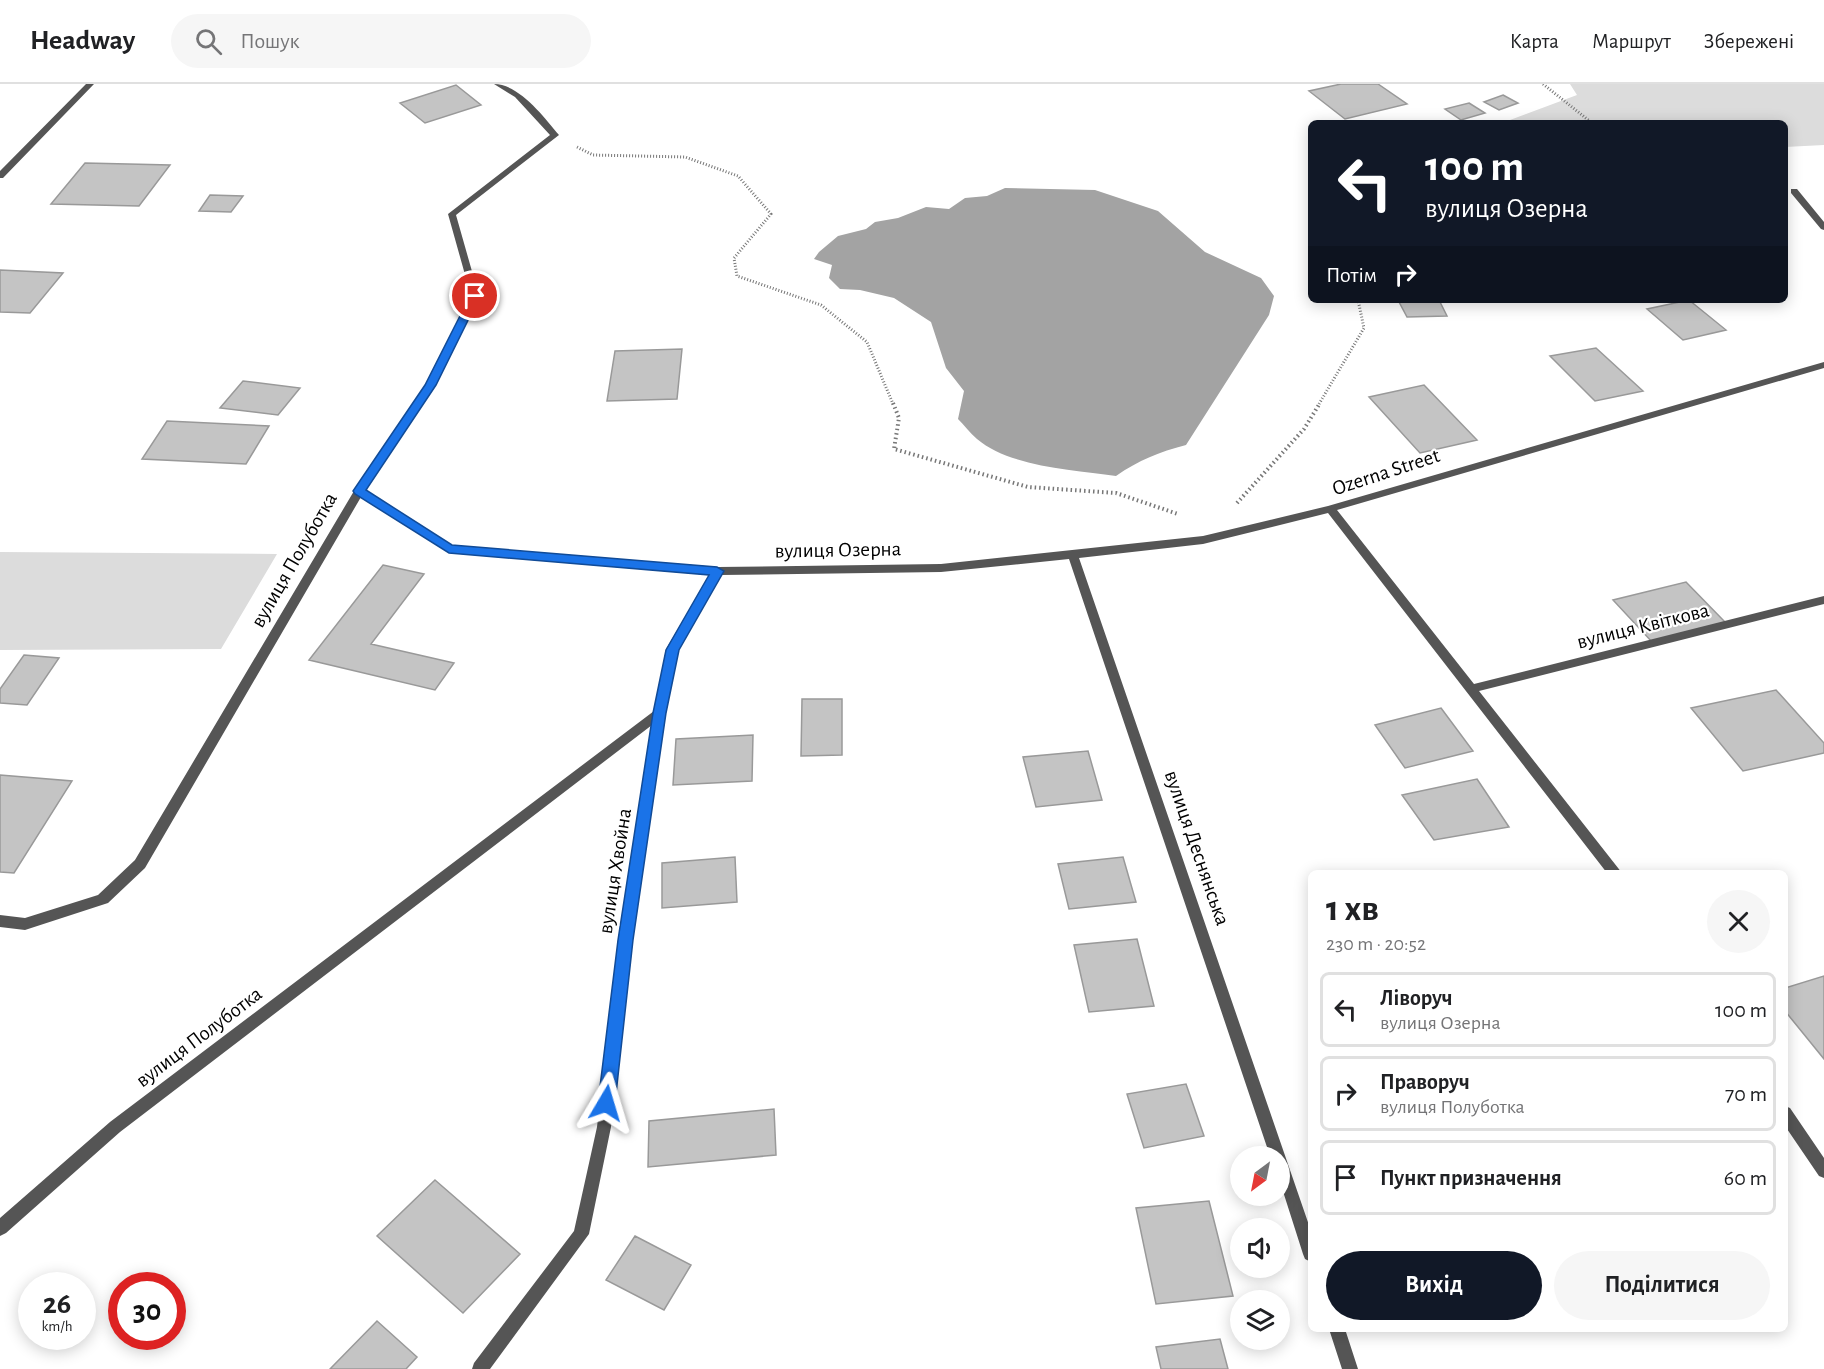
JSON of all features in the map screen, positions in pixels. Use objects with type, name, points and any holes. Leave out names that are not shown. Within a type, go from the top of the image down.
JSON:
[{"type":"street","points":[[0,176],[90,84]]},
{"type":"street","points":[[498,84],[518,95],[555,135]]},
{"type":"street","name":"вулиця Полуботка","points":[[0,921],[25,924],[103,899],[140,864],[359,491],[431,385],[475,296],[452,214],[555,135]]},
{"type":"street","points":[[1794,191],[1824,227]]},
{"type":"street","name":"Ozerna Street","points":[[1613,870],[1330,509],[1824,364]]},
{"type":"street","name":"вулиця Озерна","points":[[359,491],[449,549],[717,571],[941,568],[1073,555],[1203,540],[1330,509]]},
{"type":"street","name":"вулиця Деснянська","points":[[1073,555],[1275,1146]]},
{"type":"street","name":"вулиця Хвойна","points":[[480,1369],[581,1234],[604,1127],[625,940],[672,650],[717,571]]},
{"type":"street","name":"вулиця Квіткова","points":[[1471,689],[1824,600]]},
{"type":"street","name":"вулиця Полуботка","points":[[0,1228],[116,1127],[660,713]]},
{"type":"street","points":[[1788,1117],[1824,1171]]},
{"type":"street","points":[[1290,1191],[1308,1245]]},
{"type":"street","points":[[1338,1332],[1350,1369]]},
{"type":"path","points":[[1543,84],[1588,120]]},
{"type":"path","points":[[555,135],[593,155],[685,157],[738,176],[771,214],[734,258],[737,276],[821,305],[867,342],[899,418],[894,449],[1028,487],[1116,493],[1182,515]]},
{"type":"path","points":[[1203,540],[1304,429],[1364,328],[1359,303]]},
{"type":"shaded area","points":[[1570,84],[1824,84],[1824,145],[1788,147],[1788,120],[1510,120],[1577,95]]},
{"type":"shaded area","points":[[1005,188],[1095,190],[1158,211],[1205,252],[1261,278],[1274,296],[1269,315],[1186,445],[1150,457],[1116,476],[1043,466],[1007,456],[991,448],[977,439],[958,419],[964,391],[946,368],[931,322],[894,298],[860,290],[840,289],[829,278],[832,265],[814,259],[838,236],[866,229],[875,222],[898,218],[926,207],[949,209],[965,198],[987,196]]},
{"type":"shaded area","points":[[0,552],[277,554],[221,649],[0,650]]},
{"type":"building","points":[[1341,84],[1378,84],[1407,104],[1345,119],[1309,91]]},
{"type":"building","points":[[456,85],[481,105],[425,123],[400,103]]},
{"type":"building","points":[[1503,95],[1518,103],[1499,110],[1484,102]]},
{"type":"building","points":[[1469,103],[1485,113],[1461,120],[1445,109]]},
{"type":"building","points":[[85,163],[170,165],[139,206],[51,204]]},
{"type":"building","points":[[210,195],[243,196],[231,212],[199,211]]},
{"type":"building","points":[[0,270],[63,273],[30,313],[0,312]]},
{"type":"building","points":[[1400,303],[1440,303],[1447,316],[1407,317]]},
{"type":"building","points":[[1675,303],[1693,303],[1726,330],[1683,340],[1647,309]]},
{"type":"building","points":[[1596,348],[1643,391],[1595,401],[1550,356]]},
{"type":"building","points":[[682,349],[677,399],[607,401],[615,351]]},
{"type":"building","points":[[243,381],[300,388],[278,415],[220,408]]},
{"type":"building","points":[[1424,385],[1477,440],[1420,453],[1369,397]]},
{"type":"building","points":[[167,421],[269,426],[246,464],[142,459]]},
{"type":"building","points":[[383,565],[424,574],[371,644],[454,663],[435,690],[309,660]]},
{"type":"building","points":[[1686,582],[1726,623],[1652,642],[1613,600]]},
{"type":"building","points":[[24,655],[59,658],[27,705],[0,703],[0,689]]},
{"type":"building","points":[[1776,690],[1824,743],[1824,753],[1743,771],[1691,708]]},
{"type":"building","points":[[802,699],[842,699],[842,755],[801,756]]},
{"type":"building","points":[[1441,708],[1473,751],[1405,768],[1375,725]]},
{"type":"building","points":[[753,735],[752,781],[673,785],[676,739]]},
{"type":"building","points":[[1088,751],[1102,800],[1036,807],[1023,757]]},
{"type":"building","points":[[0,775],[72,781],[14,873],[0,872]]},
{"type":"building","points":[[1477,779],[1509,827],[1434,840],[1402,795]]},
{"type":"building","points":[[735,857],[737,902],[662,908],[662,863]]},
{"type":"building","points":[[1123,857],[1136,902],[1069,909],[1058,864]]},
{"type":"building","points":[[1137,939],[1154,1006],[1089,1012],[1074,945]]},
{"type":"building","points":[[1824,976],[1824,1059],[1788,1015],[1788,987]]},
{"type":"building","points":[[1186,1084],[1204,1136],[1144,1148],[1127,1094]]},
{"type":"building","points":[[774,1109],[776,1155],[648,1167],[649,1121]]},
{"type":"building","points":[[435,1180],[520,1254],[463,1313],[377,1236]]},
{"type":"building","points":[[1209,1201],[1231,1290],[1230,1296],[1156,1304],[1136,1208]]},
{"type":"building","points":[[635,1236],[691,1265],[664,1310],[606,1280]]},
{"type":"building","points":[[377,1321],[417,1357],[406,1369],[330,1369]]},
{"type":"building","points":[[1220,1339],[1228,1369],[1161,1369],[1156,1347]]},
{"type":"route","points":[[475,296],[431,385],[359,491],[449,549],[717,571],[672,650],[625,940],[606,1103]]}]
